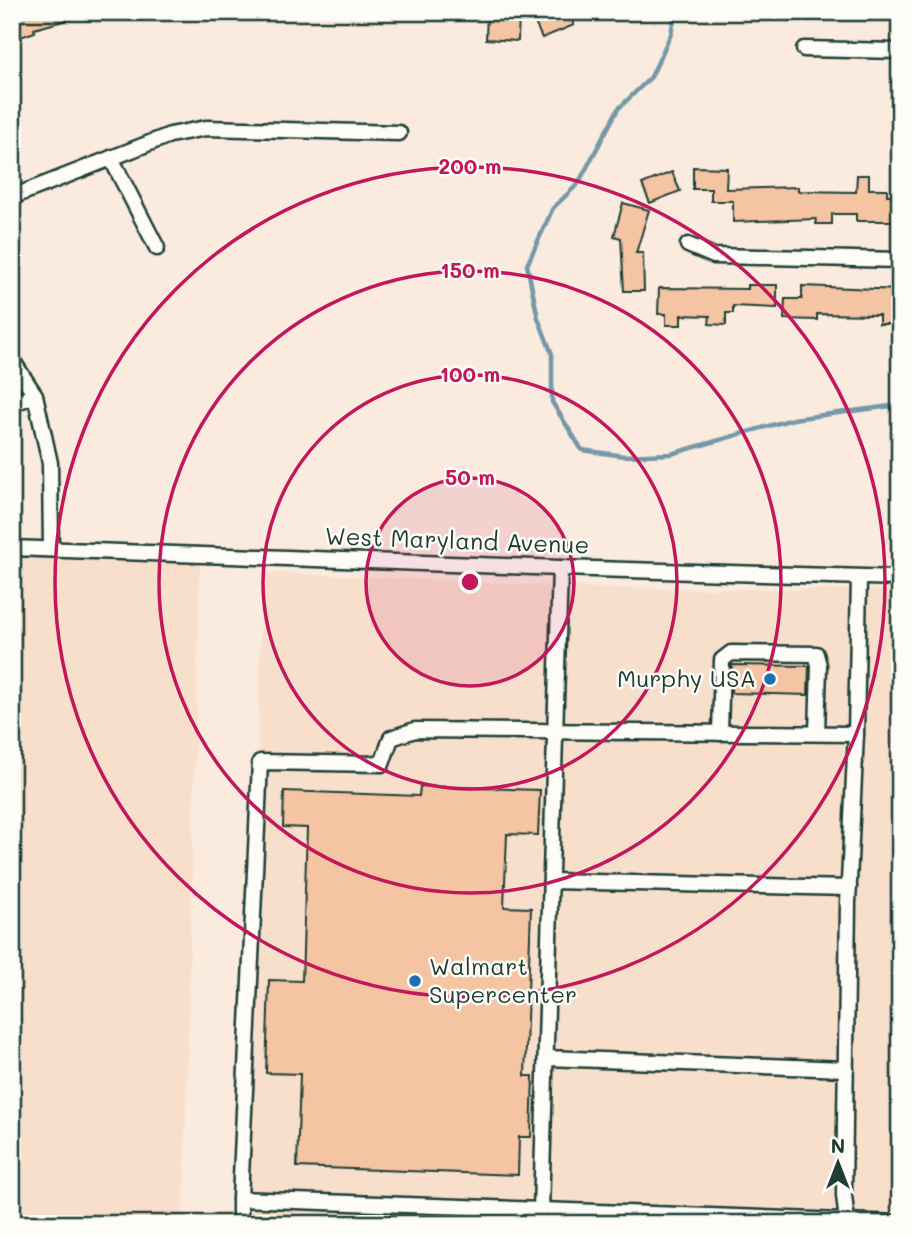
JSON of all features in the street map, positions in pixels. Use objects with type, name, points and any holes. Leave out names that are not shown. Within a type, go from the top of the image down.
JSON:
[{"type":"street","points":[[804,49],[900,51]]},
{"type":"street","points":[[12,197],[170,135],[206,128],[399,133]]},
{"type":"street","points":[[111,158],[157,248]]},
{"type":"street","points":[[688,245],[713,256],[900,260]]},
{"type":"street","points":[[12,360],[35,395],[50,463],[51,549]]},
{"type":"street","points":[[12,404],[35,395]]},
{"type":"street","name":"West Maryland Avenue","points":[[12,548],[900,578]]},
{"type":"street","points":[[541,1211],[560,568]]},
{"type":"street","points":[[847,1222],[844,1195],[849,888],[859,578]]},
{"type":"street","points":[[720,733],[722,660],[731,653],[816,654],[819,665],[817,733]]},
{"type":"street","points":[[240,1224],[260,762],[383,764],[391,738],[415,730],[856,734]]},
{"type":"street","points":[[551,881],[849,888]]},
{"type":"street","points":[[546,1058],[846,1069]]},
{"type":"street","points":[[240,1199],[475,1216],[541,1211],[900,1223]]},
{"type":"shaded area","points":[[12,556],[200,560],[183,1224],[12,1224]]},
{"type":"shaded area","points":[[262,572],[601,588],[900,590],[900,1224],[248,1224]]},
{"type":"building","points":[[24,12],[82,12],[82,16],[34,29],[35,32],[12,40],[12,16]]},
{"type":"building","points":[[487,12],[519,12],[518,41],[486,39]]},
{"type":"building","points":[[530,12],[568,12],[574,25],[542,38]]},
{"type":"building","points":[[693,167],[727,168],[726,189],[798,187],[798,191],[856,192],[857,175],[869,175],[869,189],[887,189],[887,195],[900,195],[900,221],[856,221],[856,214],[832,214],[832,224],[816,224],[816,219],[733,222],[733,201],[711,201],[711,189],[693,189]]},
{"type":"building","points":[[672,172],[680,191],[650,203],[642,184]]},
{"type":"building","points":[[623,203],[649,210],[636,253],[643,253],[644,291],[624,291],[621,238],[614,236]]},
{"type":"building","points":[[748,285],[777,285],[777,308],[733,306],[733,313],[726,313],[726,325],[709,324],[710,316],[681,315],[681,325],[666,325],[666,314],[658,314],[659,288],[748,289]]},
{"type":"building","points":[[802,286],[900,290],[900,324],[879,324],[879,315],[817,314],[817,320],[784,319],[785,299],[802,299]]},
{"type":"building","name":"Murphy USA","points":[[732,665],[809,666],[808,695],[731,693]]},
{"type":"building","name":"Walmart Supercenter","points":[[420,786],[540,790],[538,835],[507,834],[504,907],[531,908],[525,1076],[533,1076],[531,1137],[519,1137],[518,1175],[297,1167],[300,1074],[266,1073],[269,980],[302,981],[307,828],[283,827],[284,791],[419,796]]},
{"type":"waterway","points":[[675,12],[671,34],[651,77],[618,109],[578,184],[553,208],[527,265],[538,318],[552,354],[552,402],[582,450],[624,456],[671,454],[793,419],[900,407]]},
{"type":"place","name":"Murphy USA","points":[[770,679]]},
{"type":"place","name":"Walmart Supercenter","points":[[415,981]]}]
